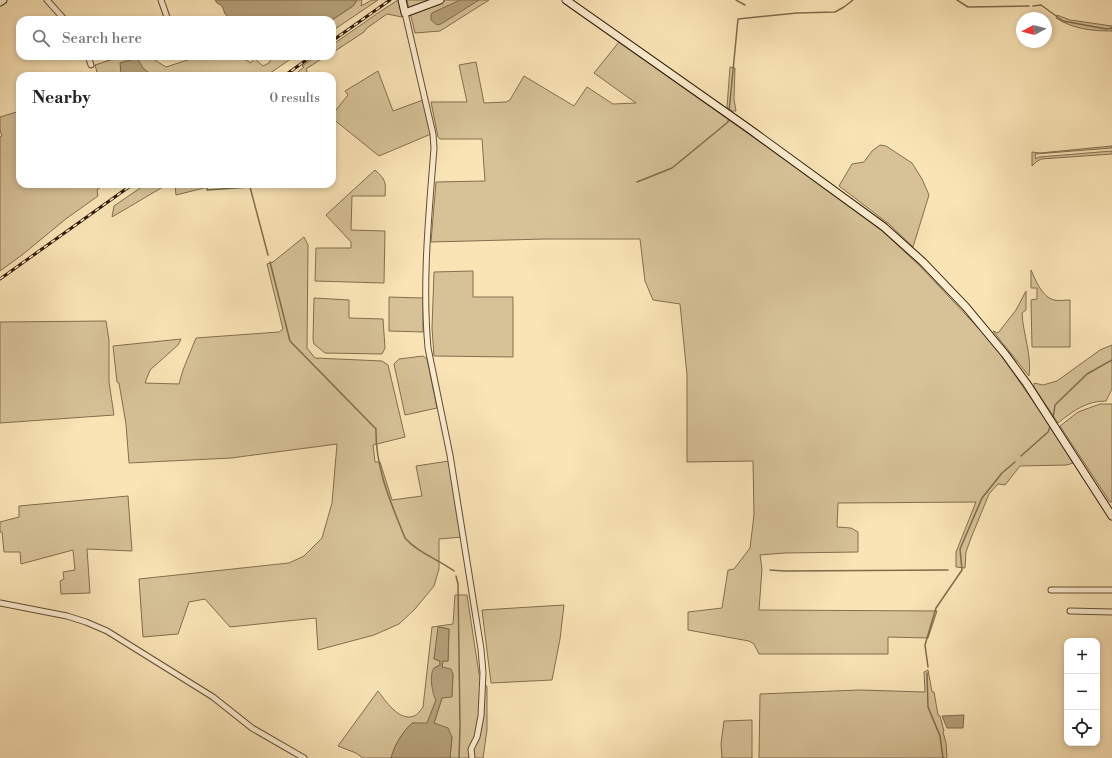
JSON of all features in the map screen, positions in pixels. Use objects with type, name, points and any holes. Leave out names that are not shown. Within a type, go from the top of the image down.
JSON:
[{"type":"street","points":[[47,0],[61,16]]},
{"type":"street","points":[[161,0],[167,16]]},
{"type":"street","points":[[402,0],[433,134],[434,148],[427,244],[426,331],[428,348],[450,455],[481,649],[483,673],[481,716],[477,736],[471,749],[472,758]]},
{"type":"street","points":[[405,13],[440,0]]},
{"type":"street","points":[[566,0],[729,114],[884,227],[923,262],[966,307],[1005,354],[1055,426],[1112,516]]},
{"type":"street","points":[[89,60],[91,65]]},
{"type":"street","points":[[1051,590],[1112,590]]},
{"type":"street","points":[[0,603],[66,616],[86,622],[107,631],[213,697],[252,728],[304,758]]},
{"type":"street","points":[[1070,611],[1112,612]]},
{"type":"shaded area","points":[[215,0],[357,0],[353,6],[336,17],[336,16],[227,16],[222,6]]},
{"type":"shaded area","points":[[357,0],[362,0],[361,6],[372,0],[378,0],[336,28],[336,17],[353,6]]},
{"type":"shaded area","points":[[400,0],[403,15],[402,17],[387,14],[367,28],[364,32],[336,50],[336,42],[378,13]]},
{"type":"shaded area","points":[[407,0],[489,0],[440,31],[415,33]]},
{"type":"shaded area","points":[[460,0],[479,0],[441,24],[437,25],[431,20],[432,13]]},
{"type":"shaded area","points":[[1057,15],[1070,20],[1112,26],[1112,31],[1097,31],[1069,25],[1056,18]]},
{"type":"shaded area","points":[[619,42],[853,208],[880,229],[920,266],[984,334],[1003,358],[1053,430],[1073,463],[1067,465],[1020,466],[1005,485],[998,484],[989,494],[971,538],[966,552],[965,568],[956,567],[956,552],[976,502],[838,503],[837,527],[851,528],[858,532],[858,552],[785,553],[760,555],[762,569],[759,610],[937,611],[928,638],[888,637],[888,654],[759,654],[754,644],[749,641],[688,630],[688,612],[722,608],[728,570],[734,569],[750,548],[754,515],[753,461],[687,462],[687,375],[680,304],[653,300],[645,281],[640,239],[545,239],[431,242],[436,182],[485,181],[482,139],[440,139],[438,137],[431,102],[467,102],[459,65],[476,62],[484,103],[506,102],[510,100],[524,76],[574,106],[587,87],[613,104],[636,103],[594,73]]},
{"type":"shaded area","points":[[110,60],[155,60],[166,67],[188,60],[246,60],[251,63],[253,60],[256,60],[263,66],[269,63],[271,60],[289,60],[272,72],[148,72],[143,68],[129,72],[97,72],[95,65]]},
{"type":"shaded area","points":[[130,60],[138,60],[148,72],[121,72],[120,63]]},
{"type":"shaded area","points":[[311,60],[320,60],[306,69],[307,72],[298,72],[304,67],[302,66]]},
{"type":"shaded area","points":[[730,67],[735,68],[734,99],[736,111],[732,111],[727,107]]},
{"type":"shaded area","points":[[378,71],[393,111],[423,100],[431,134],[379,156],[336,121],[336,110],[348,95],[345,91]]},
{"type":"shaded area","points":[[16,112],[16,188],[100,188],[97,190],[98,196],[67,218],[0,271],[0,137],[2,136],[0,130],[0,117]]},
{"type":"shaded area","points":[[880,145],[886,146],[912,163],[922,179],[929,195],[913,247],[889,224],[839,186],[852,164],[864,162],[872,151]]},
{"type":"shaded area","points":[[1112,146],[1112,148],[1035,154],[1036,159],[1039,157],[1112,151],[1112,154],[1041,159],[1032,166],[1032,152],[1040,153]]},
{"type":"shaded area","points":[[375,170],[384,182],[385,196],[352,196],[351,230],[385,231],[384,283],[315,281],[316,248],[351,248],[351,242],[326,215]]},
{"type":"shaded area","points":[[140,188],[161,188],[112,217],[114,206]]},
{"type":"shaded area","points":[[175,188],[204,188],[176,195]]},
{"type":"shaded area","points":[[304,237],[308,245],[307,348],[315,358],[382,361],[388,365],[405,437],[373,445],[375,462],[380,462],[392,500],[422,496],[416,466],[449,461],[462,537],[439,539],[439,569],[434,586],[415,609],[399,624],[374,635],[318,650],[316,618],[230,627],[205,599],[189,602],[178,634],[143,637],[139,579],[289,563],[304,556],[322,538],[332,503],[337,444],[231,458],[129,463],[126,424],[119,383],[117,382],[113,346],[181,339],[178,345],[150,370],[145,383],[179,384],[196,338],[279,332],[283,329],[267,264],[273,262]]},
{"type":"shaded area","points":[[1031,270],[1046,296],[1054,300],[1070,300],[1070,347],[1032,347],[1031,300],[1037,299],[1037,288],[1031,288]]},
{"type":"shaded area","points":[[473,271],[473,297],[513,297],[513,357],[434,356],[432,328],[434,272]]},
{"type":"shaded area","points":[[1026,291],[1026,310],[1022,313],[1030,368],[1029,376],[993,331],[998,333],[1016,310]]},
{"type":"shaded area","points":[[389,297],[423,298],[423,332],[389,331]]},
{"type":"shaded area","points":[[314,298],[349,300],[349,318],[383,319],[385,348],[382,354],[325,353],[314,344]]},
{"type":"shaded area","points":[[106,321],[109,340],[109,382],[114,415],[0,423],[0,322]]},
{"type":"shaded area","points":[[1112,345],[1112,389],[1106,401],[1099,401],[1086,405],[1058,423],[1034,387],[1034,383],[1043,385],[1057,381],[1100,350]]},
{"type":"shaded area","points":[[423,356],[427,359],[437,408],[405,415],[394,364],[399,359]]},
{"type":"shaded area","points":[[1100,404],[1112,404],[1112,502],[1110,502],[1060,426],[1078,412]]},
{"type":"shaded area","points":[[128,496],[132,551],[87,549],[90,593],[61,594],[60,581],[64,579],[63,572],[75,570],[73,550],[21,564],[20,552],[4,552],[2,532],[0,532],[0,522],[19,517],[19,506]]},
{"type":"shaded area","points":[[455,595],[467,595],[479,674],[487,687],[487,730],[483,758],[450,758],[452,737],[434,723],[442,698],[452,696],[453,674],[442,667],[443,661],[448,661],[449,629],[439,627],[434,659],[440,661],[440,665],[434,668],[436,700],[427,724],[412,723],[399,739],[391,758],[363,758],[356,753],[338,746],[378,691],[393,709],[403,716],[408,717],[418,714],[423,707],[432,627],[453,624]]},
{"type":"shaded area","points":[[564,605],[560,639],[552,680],[491,683],[482,610]]},
{"type":"shaded area","points":[[438,627],[449,629],[448,661],[443,661],[442,667],[451,669],[453,674],[452,697],[442,698],[434,723],[448,728],[452,737],[450,758],[391,758],[399,739],[412,723],[427,723],[436,700],[432,689],[431,679],[432,671],[440,665],[440,661],[434,659]]},
{"type":"shaded area","points":[[928,670],[938,715],[940,716],[944,731],[946,758],[759,758],[760,694],[859,690],[925,692],[924,672]]},
{"type":"shaded area","points":[[964,715],[963,728],[947,728],[942,716]]},
{"type":"shaded area","points":[[752,720],[752,758],[722,758],[721,744],[724,721]]},
{"type":"waterway","points":[[736,0],[745,5]]},
{"type":"waterway","points":[[729,112],[738,19],[797,13],[835,12],[853,0]]},
{"type":"waterway","points":[[957,0],[968,7],[1029,6]]},
{"type":"waterway","points":[[1033,6],[1041,5],[1063,21],[1106,29],[1112,28]]},
{"type":"waterway","points":[[637,182],[672,168],[728,122],[729,118]]},
{"type":"waterway","points":[[207,188],[207,190],[236,188]]},
{"type":"waterway","points":[[250,188],[268,255]]},
{"type":"waterway","points":[[270,262],[290,341],[376,429],[376,443],[381,471],[389,498],[405,538],[416,548],[454,571]]},
{"type":"waterway","points":[[1053,419],[1055,405],[1087,374],[1112,360]]},
{"type":"waterway","points":[[1021,456],[1048,432],[1051,425]]},
{"type":"waterway","points":[[928,667],[925,645],[936,608],[962,570],[960,549],[982,498],[1002,473],[1015,462]]},
{"type":"waterway","points":[[770,570],[948,570]]},
{"type":"waterway","points":[[456,576],[458,584],[459,758]]},
{"type":"waterway","points":[[927,673],[928,707],[940,736],[943,758]]},
{"type":"railway","points":[[336,38],[390,0]]},
{"type":"railway","points":[[290,72],[306,60]]},
{"type":"railway","points":[[0,279],[127,188]]}]
